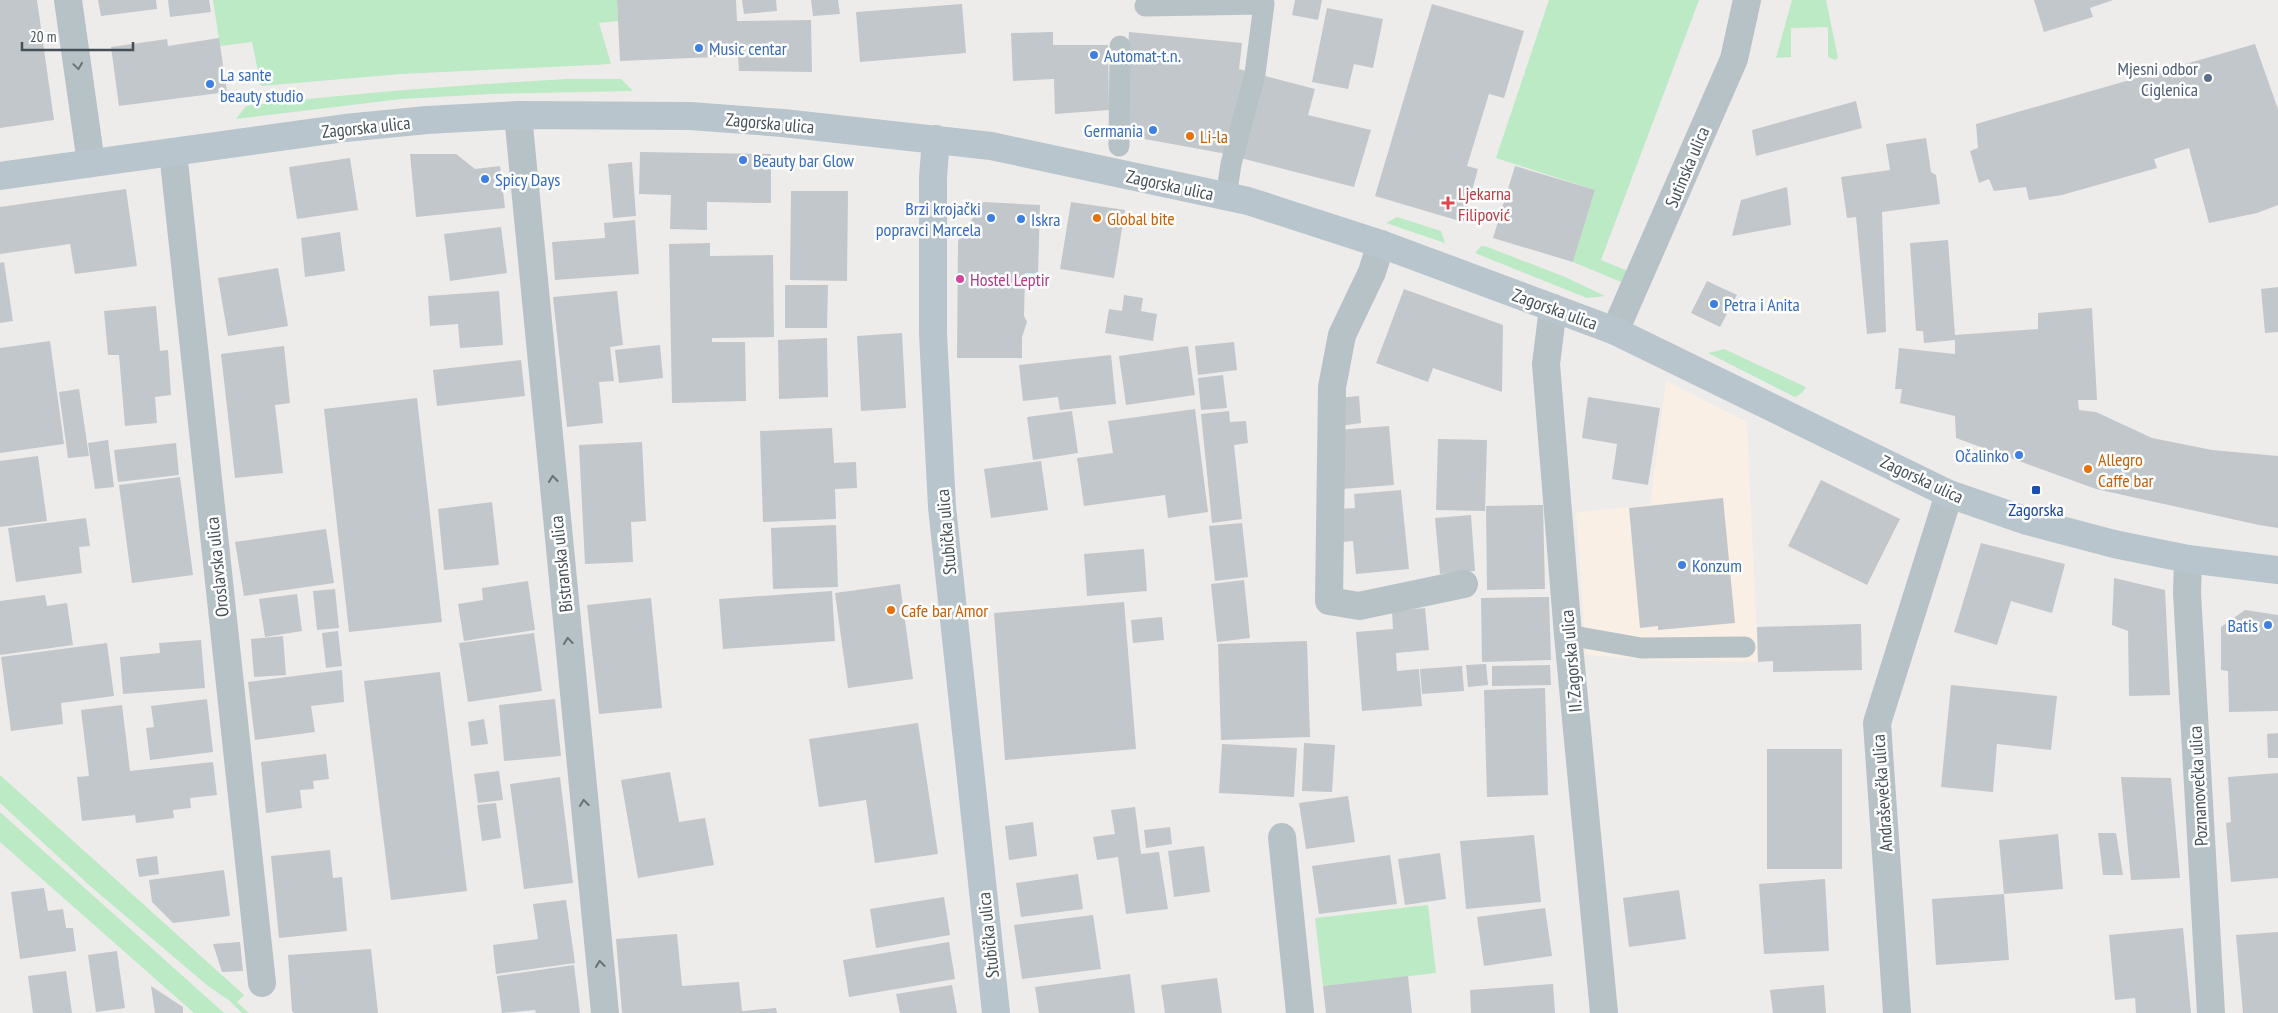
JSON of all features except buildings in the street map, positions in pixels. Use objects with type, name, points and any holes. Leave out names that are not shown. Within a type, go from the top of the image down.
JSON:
[{"type":"street","points":[[68,0],[91,163]]},
{"type":"street","name":"Sutinska ulica","points":[[1615,331],[1734,59],[1747,0]]},
{"type":"street","name":"Zagorska ulica","points":[[0,176],[371,126],[518,115],[690,116],[936,138],[991,146],[1248,201],[1381,244],[1615,331],[1949,494],[2026,521],[2114,544],[2188,559],[2278,570]]},
{"type":"street","name":"Bistranska ulica","points":[[518,115],[605,1013]]},
{"type":"street","name":"Stubička ulica","points":[[936,138],[933,177],[933,334],[942,507],[996,1013]]},
{"type":"street","name":"Oroslavska ulica","points":[[172,152],[262,983]]},
{"type":"street","points":[[1381,244],[1372,272],[1342,335],[1332,387],[1330,601],[1359,606],[1464,584]]},
{"type":"street","name":"II. Zagorska ulica","points":[[1553,308],[1546,364],[1568,635],[1604,1013]]},
{"type":"street","name":"Andraševečka ulica","points":[[1897,1013],[1877,722],[1949,494]]},
{"type":"street","name":"Poznanovečka ulica","points":[[2188,559],[2188,593],[2211,1013]]},
{"type":"street","points":[[1282,837],[1300,1013]]},
{"type":"lane","points":[[1146,6],[1264,4],[1255,74],[1231,164],[1226,197]]},
{"type":"lane","points":[[1119,146],[1120,46]]},
{"type":"lane","points":[[1568,635],[1641,648],[1745,647]]},
{"type":"shaded area","points":[[1666,381],[1747,422],[1758,662],[1662,661],[1586,655],[1576,512],[1650,505]]},
{"type":"green space","points":[[213,0],[617,0],[618,21],[599,23],[611,64],[401,74],[261,86],[252,42],[220,46]]},
{"type":"green space","points":[[1549,0],[1699,0],[1601,260],[1628,271],[1621,282],[1573,262],[1595,190],[1496,158]]},
{"type":"green space","points":[[1792,0],[1826,0],[1838,58],[1835,60],[1828,57],[1828,27],[1791,28],[1791,57],[1776,58]]},
{"type":"green space","points":[[567,79],[621,79],[633,91],[490,94],[401,99],[236,119],[246,106],[406,90]]},
{"type":"green space","points":[[1397,217],[1441,231],[1445,243],[1386,223]]},
{"type":"green space","points":[[1481,246],[1565,277],[1605,296],[1587,298],[1475,253]]},
{"type":"green space","points":[[1724,349],[1806,387],[1802,393],[1795,397],[1708,353]]},
{"type":"green space","points":[[0,775],[244,995],[237,1002],[249,1013],[242,1013],[230,1001],[208,986],[89,885],[0,803]]},
{"type":"green space","points":[[0,812],[224,1013],[194,1013],[0,842]]},
{"type":"green space","points":[[1428,905],[1436,973],[1323,986],[1315,918]]},
{"type":"place","name":"Music centar","points":[[699,48]]},
{"type":"place","name":"Automat-t.n.","points":[[1094,55]]},
{"type":"place","name":"Mjesni odbor Ciglenica","points":[[2208,78]]},
{"type":"place","name":"La sante beauty studio","points":[[210,84]]},
{"type":"place","name":"Germania","points":[[1153,130]]},
{"type":"place","name":"Li-la","points":[[1190,136]]},
{"type":"place","name":"Beauty bar Glow","points":[[743,160]]},
{"type":"place","name":"Spicy Days","points":[[485,179]]},
{"type":"place","name":"Ljekarna Filipović","points":[[1448,203]]},
{"type":"place","name":"Brzi krojački popravci Marcela","points":[[991,218]]},
{"type":"place","name":"Global bite","points":[[1097,218]]},
{"type":"place","name":"Iskra","points":[[1021,219]]},
{"type":"place","name":"Hostel Leptir","points":[[960,279]]},
{"type":"place","name":"Petra i Anita","points":[[1714,304]]},
{"type":"place","name":"Očalinko","points":[[2019,455]]},
{"type":"place","name":"Allegro Caffe bar","points":[[2088,469]]},
{"type":"place","name":"Zagorska","points":[[2036,490]]},
{"type":"place","name":"Konzum","points":[[1682,565]]},
{"type":"place","name":"Cafe bar Amor","points":[[891,610]]},
{"type":"place","name":"Batis","points":[[2268,625]]}]
